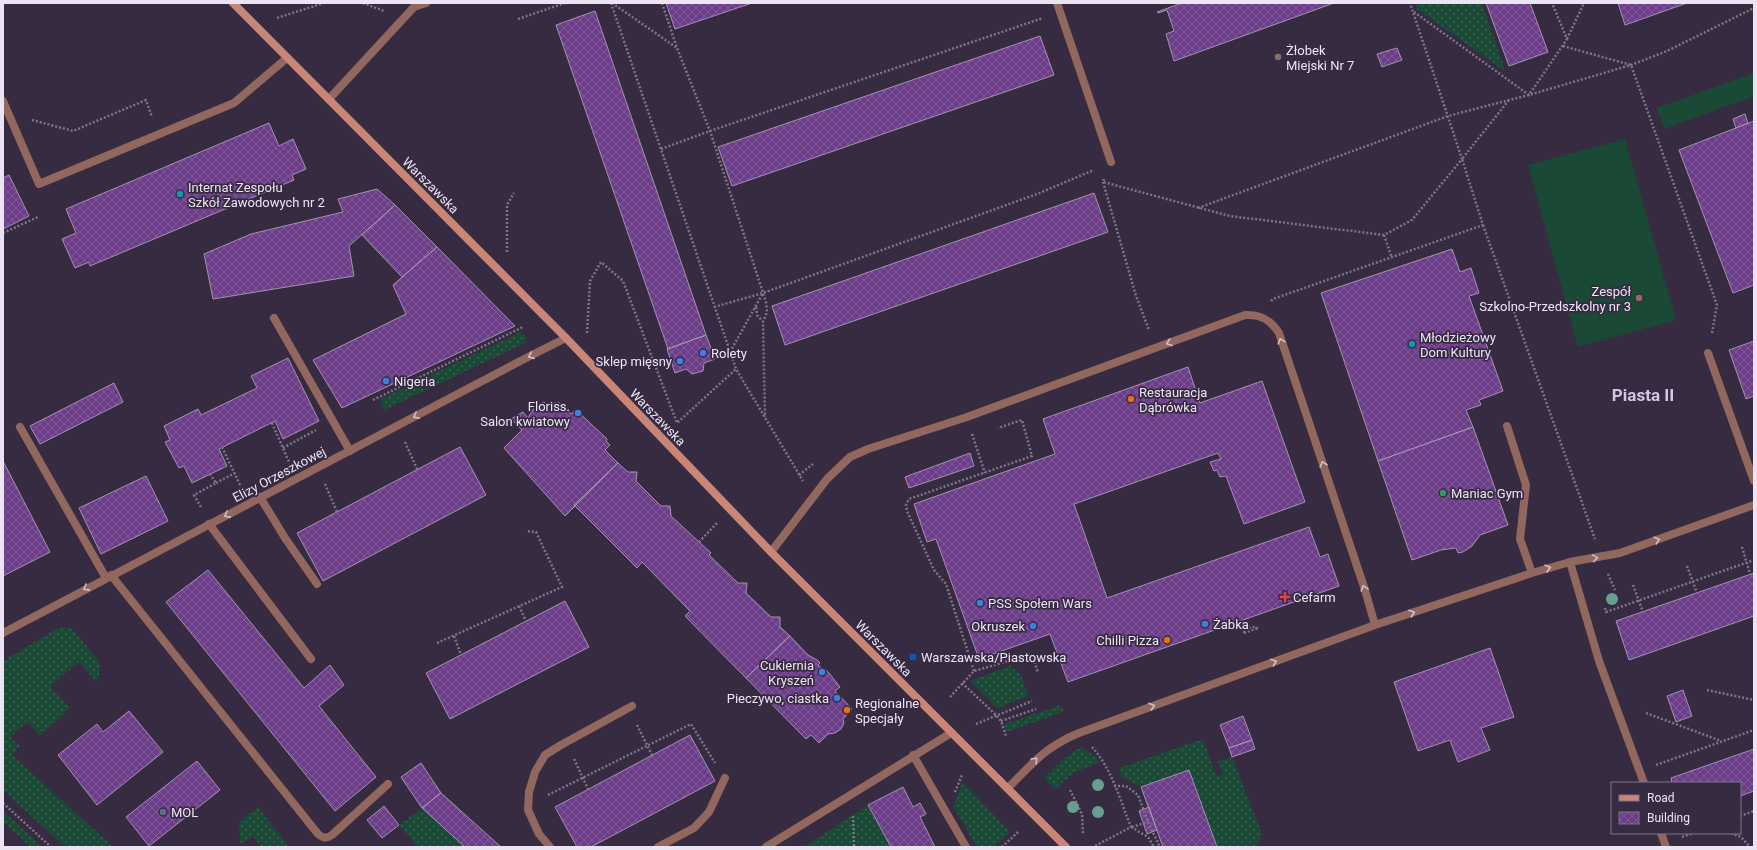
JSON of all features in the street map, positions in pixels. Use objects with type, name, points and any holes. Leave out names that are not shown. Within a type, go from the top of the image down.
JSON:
[{"type":"street","name":"Warszawska","points":[[233,3],[566,338],[771,552],[1066,847]]},
{"type":"street","points":[[329,99],[414,7],[426,3]]},
{"type":"street","points":[[1058,3],[1111,162]]},
{"type":"street","points":[[3,101],[39,184],[234,104],[288,58]]},
{"type":"street","points":[[771,552],[827,479],[850,457],[868,449],[967,417],[1244,316],[1253,315],[1270,321],[1279,333],[1375,625]]},
{"type":"street","points":[[274,318],[350,451]]},
{"type":"street","name":"Elizy Orzeszkowej","points":[[3,632],[566,338]]},
{"type":"street","points":[[1708,353],[1754,481]]},
{"type":"street","points":[[1507,426],[1526,485],[1520,539],[1532,573]]},
{"type":"street","points":[[20,428],[108,576],[318,834],[328,838],[388,784]]},
{"type":"street","points":[[260,497],[285,538],[317,584]]},
{"type":"street","points":[[1008,788],[1040,755],[1058,742],[1079,733],[1375,625],[1532,573],[1570,562],[1602,557],[1628,550],[1754,505]]},
{"type":"street","points":[[209,524],[311,659]]},
{"type":"street","points":[[1570,562],[1599,661],[1644,782]]},
{"type":"street","points":[[550,847],[540,834],[528,810],[529,792],[535,772],[545,755],[630,707]]},
{"type":"street","points":[[766,847],[951,733]]},
{"type":"street","points":[[913,756],[966,847]]},
{"type":"street","points":[[658,847],[694,828],[709,812],[725,778]]},
{"type":"street","points":[[1661,834],[1666,847]]},
{"type":"path","points":[[277,18],[324,3]]},
{"type":"path","points":[[518,19],[565,3]]},
{"type":"path","points":[[612,3],[677,48]]},
{"type":"path","points":[[612,3],[736,369],[813,498]]},
{"type":"path","points":[[662,3],[677,48],[710,131],[763,293],[767,312],[763,322],[765,418]]},
{"type":"path","points":[[1410,3],[1483,225],[1615,590]]},
{"type":"path","points":[[1552,3],[1567,39]]},
{"type":"path","points":[[1529,95],[1563,46],[1584,3]]},
{"type":"path","points":[[1198,208],[1448,116],[1529,95],[1630,65],[1667,51],[1754,8]]},
{"type":"path","points":[[661,149],[1060,12]]},
{"type":"path","points":[[1414,12],[1529,95]]},
{"type":"path","points":[[1563,46],[1630,65]]},
{"type":"path","points":[[1630,65],[1717,305],[1712,332]]},
{"type":"path","points":[[9,114],[73,131],[146,100],[154,124]]},
{"type":"path","points":[[1103,182],[1230,216],[1384,235],[1412,220],[1509,100]]},
{"type":"path","points":[[714,306],[763,293],[1036,194],[1111,162]]},
{"type":"path","points":[[1111,162],[1103,182],[1144,318]]},
{"type":"path","points":[[507,253],[507,205],[514,194]]},
{"type":"path","points":[[3,233],[38,217]]},
{"type":"path","points":[[1273,299],[1483,225]]},
{"type":"path","points":[[1384,235],[1392,258]]},
{"type":"path","points":[[592,338],[587,334],[590,281],[601,262],[623,281],[678,423],[736,369]]},
{"type":"path","points":[[730,352],[763,293]]},
{"type":"path","points":[[756,307],[757,315],[763,322]]},
{"type":"path","points":[[373,400],[523,327]]},
{"type":"path","points":[[974,671],[946,584],[934,570],[906,505],[909,499],[1032,456],[1022,420]]},
{"type":"path","points":[[283,448],[333,421]]},
{"type":"path","points":[[272,423],[290,463]]},
{"type":"path","points":[[403,438],[417,469]]},
{"type":"path","points":[[222,446],[242,487]]},
{"type":"path","points":[[201,508],[194,495],[235,473]]},
{"type":"path","points":[[210,474],[216,483]]},
{"type":"path","points":[[323,478],[336,512]]},
{"type":"path","points":[[699,542],[717,523]]},
{"type":"path","points":[[438,643],[562,587],[536,532],[526,532]]},
{"type":"path","points":[[1742,547],[1750,574]]},
{"type":"path","points":[[1604,606],[1606,612],[1754,560]]},
{"type":"path","points":[[1686,566],[1697,593]]},
{"type":"path","points":[[1633,585],[1643,612]]},
{"type":"path","points":[[519,606],[526,621]]},
{"type":"path","points":[[1253,626],[1258,628],[1251,631],[1244,633],[1245,629],[1253,626]]},
{"type":"path","points":[[454,636],[461,655]]},
{"type":"path","points":[[950,697],[974,671],[1032,654],[1038,673]]},
{"type":"path","points":[[962,683],[996,715],[1001,722],[1006,736]]},
{"type":"path","points":[[1707,690],[1754,700]]},
{"type":"path","points":[[976,724],[1032,701]]},
{"type":"path","points":[[630,707],[652,755]]},
{"type":"path","points":[[1001,722],[1036,709]]},
{"type":"path","points":[[1646,714],[1722,741]]},
{"type":"path","points":[[547,796],[690,724],[725,778]]},
{"type":"path","points":[[1639,772],[1656,764],[1754,730]]},
{"type":"path","points":[[1079,733],[1101,757],[1131,827],[1148,837],[1154,847]]},
{"type":"path","points":[[566,742],[588,789]]},
{"type":"path","points":[[1114,786],[1126,786],[1138,795],[1148,822],[1160,847]]},
{"type":"path","points":[[1070,790],[1082,814],[1083,834]]},
{"type":"path","points":[[852,794],[854,847]]},
{"type":"path","points":[[3,803],[50,847]]},
{"type":"path","points":[[1741,816],[1754,811]]},
{"type":"path","points":[[1095,846],[1131,827],[1148,822]]},
{"type":"path","points":[[1002,847],[1018,832]]},
{"type":"path","points":[[1733,834],[1740,837],[1750,847]]},
{"type":"green space","points":[[1415,3],[1482,3],[1505,71],[1417,9]]},
{"type":"green space","points":[[1754,73],[1754,96],[1664,129],[1657,108]]},
{"type":"green space","points":[[1625,139],[1676,320],[1578,347],[1528,165]]},
{"type":"green space","points":[[521,332],[526,337],[525,343],[384,410],[380,399]]},
{"type":"green space","points":[[60,627],[71,628],[99,661],[100,671],[97,682],[79,662],[50,686],[70,708],[40,736],[28,721],[10,737],[20,746],[12,755],[113,847],[65,847],[3,790],[3,661]]},
{"type":"green space","points":[[1010,666],[1021,675],[1028,696],[997,708],[970,681]]},
{"type":"green space","points":[[1061,705],[1063,712],[1007,732],[1005,724]]},
{"type":"green space","points":[[1203,739],[1216,775],[1223,775],[1218,761],[1232,757],[1262,834],[1256,847],[1217,847],[1189,770],[1141,787],[1122,777],[1119,768]]},
{"type":"green space","points":[[1081,747],[1097,758],[1098,763],[1075,772],[1055,789],[1044,778],[1063,759]]},
{"type":"green space","points":[[963,782],[1010,832],[994,847],[977,847],[953,807]]},
{"type":"green space","points":[[868,805],[891,847],[804,847]]},
{"type":"green space","points":[[258,807],[289,847],[261,847],[253,836],[240,844],[239,822]]},
{"type":"green space","points":[[422,808],[465,847],[418,847],[399,825]]},
{"type":"green space","points":[[3,811],[42,847],[31,847],[3,822]]},
{"type":"building","points":[[666,3],[752,3],[675,29]]},
{"type":"building","points":[[1182,3],[1334,3],[1174,61],[1166,34],[1174,31],[1167,10],[1157,12]]},
{"type":"building","points":[[1486,3],[1530,3],[1548,52],[1509,66]]},
{"type":"building","points":[[1618,3],[1687,3],[1625,25]]},
{"type":"building","points":[[595,11],[706,335],[668,349],[556,25]]},
{"type":"building","points":[[1040,36],[1054,75],[732,186],[718,147]]},
{"type":"building","points":[[1397,48],[1402,60],[1382,67],[1377,54]]},
{"type":"building","points":[[1745,114],[1748,123],[1736,128],[1733,119]]},
{"type":"building","points":[[1754,121],[1754,285],[1733,293],[1679,150]]},
{"type":"building","name":"Internat Zespołu Szkół Zawodowych nr 2","points":[[269,123],[279,146],[293,139],[306,169],[292,175],[294,180],[90,266],[89,262],[75,268],[62,239],[76,233],[66,209]]},
{"type":"building","points":[[9,175],[29,216],[3,229],[3,178]]},
{"type":"building","points":[[377,189],[395,205],[349,246],[354,276],[213,299],[204,254],[251,234],[343,212],[338,199]]},
{"type":"building","points":[[1094,193],[1108,232],[785,345],[772,306]]},
{"type":"building","points":[[395,205],[437,247],[402,277],[362,235]]},
{"type":"building","points":[[437,247],[515,326],[342,408],[313,360],[406,314],[393,285]]},
{"type":"building","name":"Młodzieżowy Dom Kultury","points":[[1452,249],[1460,272],[1471,268],[1479,293],[1469,296],[1503,391],[1479,400],[1481,405],[1466,410],[1473,427],[1378,461],[1321,293]]},
{"type":"building","points":[[706,335],[715,359],[704,363],[703,371],[692,374],[686,369],[675,373],[667,349]]},
{"type":"building","points":[[1754,341],[1754,396],[1746,399],[1729,350]]},
{"type":"building","points":[[288,358],[319,421],[283,439],[275,421],[219,449],[227,466],[192,483],[184,466],[179,468],[165,442],[170,440],[164,426],[198,409],[201,415],[257,388],[251,376]]},
{"type":"building","points":[[1188,367],[1200,403],[1262,381],[1305,502],[1244,524],[1226,476],[1220,477],[1217,470],[1214,471],[1210,462],[1221,459],[1218,453],[1074,504],[1107,598],[1309,527],[1320,557],[1328,554],[1339,586],[1068,682],[1050,634],[979,659],[936,539],[927,542],[914,504],[1055,454],[1043,419]]},
{"type":"building","points":[[114,383],[123,402],[40,444],[30,426]]},
{"type":"building","points":[[544,402],[546,405],[549,403],[560,403],[571,414],[576,410],[607,439],[606,441],[610,445],[605,450],[618,463],[565,516],[504,448],[522,430],[511,419],[523,412],[528,418],[535,406]]},
{"type":"building","name":"Maniac Gym","points":[[1473,427],[1508,525],[1480,535],[1472,546],[1463,552],[1458,553],[1456,548],[1441,550],[1412,560],[1378,461]]},
{"type":"building","points":[[460,447],[486,495],[323,581],[297,533]]},
{"type":"building","points":[[970,453],[974,466],[909,488],[905,477]]},
{"type":"building","points":[[3,461],[50,552],[3,576]]},
{"type":"building","points":[[618,463],[628,472],[637,472],[636,481],[661,506],[670,506],[671,516],[711,553],[709,555],[738,583],[747,583],[746,593],[771,617],[780,617],[780,627],[790,636],[746,678],[685,616],[690,611],[642,562],[637,568],[574,505]]},
{"type":"building","points":[[146,476],[168,521],[101,554],[79,508]]},
{"type":"building","points":[[208,570],[304,688],[330,665],[344,685],[319,706],[376,777],[335,811],[166,602]]},
{"type":"building","points":[[1754,573],[1754,616],[1629,660],[1616,621]]},
{"type":"building","points":[[565,601],[589,647],[450,719],[426,673]]},
{"type":"building","points":[[790,636],[808,655],[820,663],[818,665],[829,673],[840,687],[835,691],[852,709],[843,719],[844,723],[841,729],[835,733],[828,734],[819,743],[811,735],[806,739],[746,678]]},
{"type":"building","points":[[1490,648],[1514,717],[1481,728],[1490,750],[1458,762],[1450,740],[1418,751],[1394,682]]},
{"type":"building","points":[[1683,690],[1692,716],[1676,722],[1667,696]]},
{"type":"building","points":[[129,711],[163,752],[97,805],[58,755],[97,724],[103,732]]},
{"type":"building","points":[[1243,716],[1252,740],[1229,748],[1220,725]]},
{"type":"building","points":[[690,735],[715,781],[591,847],[577,847],[555,807]]},
{"type":"building","points":[[1252,740],[1255,749],[1232,757],[1229,748]]},
{"type":"building","points":[[1754,749],[1754,791],[1741,796],[1741,782],[1672,782],[1671,778]]},
{"type":"building","points":[[197,761],[220,790],[149,846],[126,817]]},
{"type":"building","points":[[421,763],[441,793],[422,808],[401,777]]},
{"type":"building","points":[[1189,770],[1217,847],[1163,847],[1141,787]]},
{"type":"building","points":[[903,787],[913,807],[920,803],[926,814],[920,817],[935,847],[891,847],[868,805]]},
{"type":"building","points":[[441,793],[501,847],[465,847],[422,808]]},
{"type":"building","points":[[384,806],[399,825],[382,838],[367,820]]},
{"type":"building","points":[[1149,807],[1157,830],[1147,834],[1139,811]]},
{"type":"place","name":"Żłobek Miejski Nr 7","points":[[1278,57]]},
{"type":"place","name":"Internat Zespołu Szkół Zawodowych nr 2","points":[[180,194]]},
{"type":"place","name":"Zespół Szkolno-Przedszkolny nr 3","points":[[1639,298]]},
{"type":"place","name":"Młodzieżowy Dom Kultury","points":[[1412,344]]},
{"type":"place","name":"Rolety","points":[[703,353]]},
{"type":"place","name":"Sklep mięsny","points":[[680,361]]},
{"type":"place","name":"Nigeria","points":[[386,381]]},
{"type":"place","name":"Restauracja Dąbrówka","points":[[1131,399]]},
{"type":"place","name":"Floriss. Salon kwiatowy","points":[[578,413]]},
{"type":"place","name":"Maniac Gym","points":[[1443,493]]},
{"type":"place","name":"Cefarm","points":[[1285,597]]},
{"type":"place","name":"PSS Społem Wars","points":[[980,603]]},
{"type":"place","name":"Żabka","points":[[1205,624]]},
{"type":"place","name":"Okruszek","points":[[1033,626]]},
{"type":"place","name":"Chilli Pizza","points":[[1167,640]]},
{"type":"place","name":"Warszawska/Piastowska","points":[[913,657]]},
{"type":"place","name":"Cukiernia Kryszeń","points":[[822,672]]},
{"type":"place","name":"Pieczywo, ciastka","points":[[837,698]]},
{"type":"place","name":"Regionalne Specjały","points":[[847,710]]},
{"type":"place","name":"MOL","points":[[163,812]]},
{"type":"district","name":"Piasta II","points":[[1643,395]]}]
